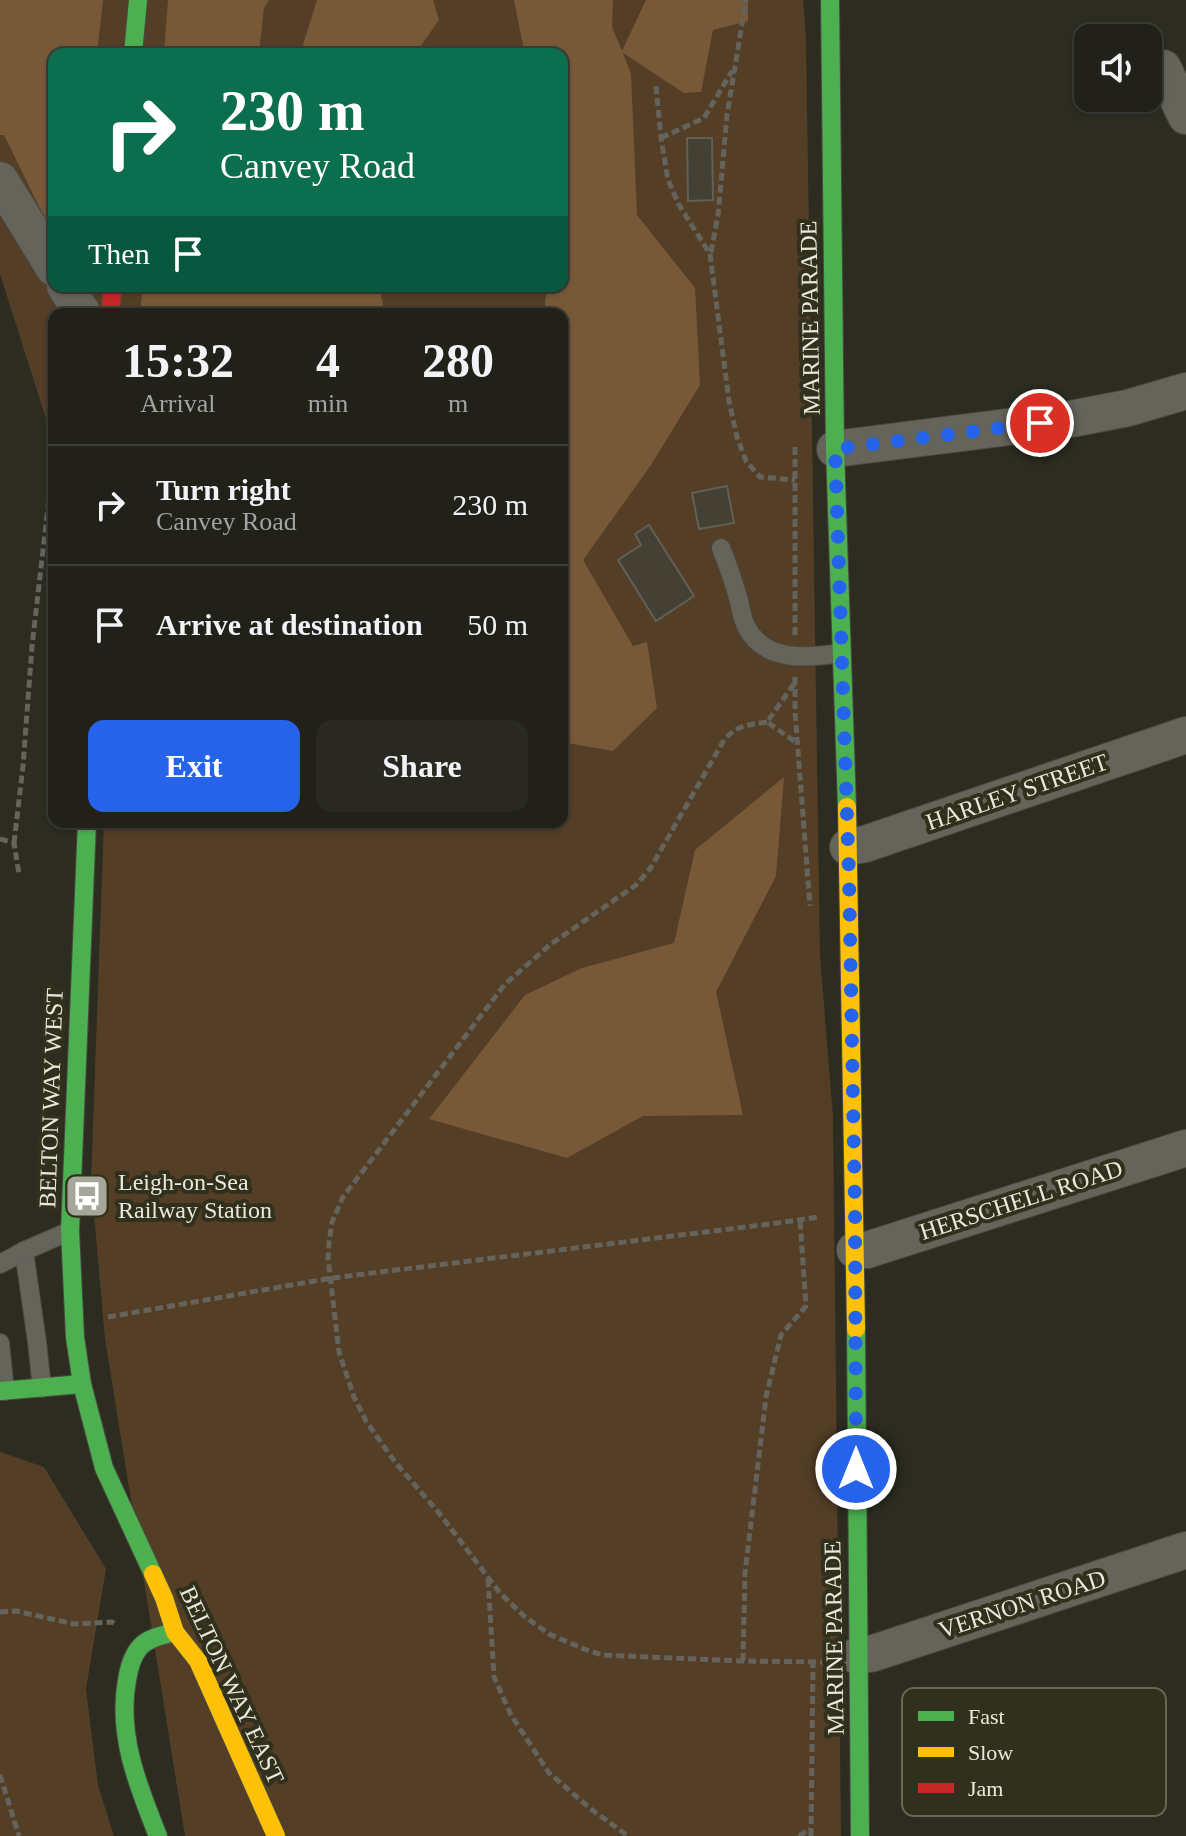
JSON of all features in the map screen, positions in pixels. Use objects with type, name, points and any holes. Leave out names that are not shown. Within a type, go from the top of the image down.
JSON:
[{"type":"street","points":[[134,48],[138,0]]},
{"type":"street","name":"MARINE PARADE","points":[[830,0],[836,464],[855,1210],[860,1836]]},
{"type":"street","points":[[1163,68],[1186,116]]},
{"type":"street","points":[[0,180],[48,258]]},
{"type":"street","points":[[836,464],[1128,408],[1186,391]]},
{"type":"street","name":"HARLEY STREET","points":[[848,847],[865,844],[1186,735]]},
{"type":"street","name":"BELTON WAY WEST","points":[[87,828],[70,1231],[75,1337],[82,1384],[104,1468]]},
{"type":"street","name":"HERSCHELL ROAD","points":[[855,1250],[867,1250],[1186,1148]]},
{"type":"street","points":[[3,1391],[82,1384]]},
{"type":"street","name":"BELTON WAY EAST","points":[[104,1468],[164,1598],[175,1632],[198,1661],[276,1836]]},
{"type":"street","name":"VERNON ROAD","points":[[857,1656],[1186,1550]]},
{"type":"street","points":[[158,1836],[123,1727],[123,1702],[130,1665],[136,1652],[145,1643],[175,1632]]},
{"type":"lane","points":[[721,548],[746,626],[755,638],[781,655],[809,657],[842,653]]},
{"type":"lane","points":[[0,1264],[70,1231]]},
{"type":"lane","points":[[24,1251],[42,1388]]},
{"type":"lane","points":[[0,1343],[3,1391]]},
{"type":"path","points":[[746,0],[727,115],[718,215],[710,254],[729,401],[746,461],[760,477],[795,480],[836,464]]},
{"type":"path","points":[[661,138],[704,118],[735,66]]},
{"type":"path","points":[[656,86],[668,180],[679,205],[710,254]]},
{"type":"path","points":[[19,874],[14,843],[48,507]]},
{"type":"path","points":[[795,683],[767,722],[732,731],[724,740],[650,869],[636,885],[551,944],[505,984],[339,1203],[332,1222],[328,1258],[339,1352],[354,1397],[366,1421],[500,1593],[524,1616],[549,1634],[602,1655],[825,1663],[857,1656]]},
{"type":"path","points":[[767,722],[797,743]]},
{"type":"path","points":[[0,839],[14,843]]},
{"type":"path","points":[[116,1315],[332,1278],[799,1220],[855,1210]]},
{"type":"path","points":[[743,1661],[745,1573],[766,1397],[781,1335],[806,1306],[799,1220]]},
{"type":"path","points":[[488,1577],[494,1677],[511,1715],[549,1773],[628,1836]]},
{"type":"path","points":[[0,1612],[16,1611],[74,1624],[112,1622],[121,1629]]},
{"type":"path","points":[[799,1836],[811,1832],[813,1662]]},
{"type":"path","points":[[0,1775],[19,1836]]},
{"type":"shaded area","points":[[0,0],[803,0],[820,956],[833,1116],[841,1836],[185,1836],[105,1339],[91,1180],[104,828],[568,828],[568,308],[48,308],[48,425],[0,274]]},
{"type":"shaded area","points":[[0,0],[103,0],[98,48],[48,48],[48,225],[4,135],[0,135]]},
{"type":"shaded area","points":[[168,0],[269,0],[264,8],[260,48],[164,48]]},
{"type":"shaded area","points":[[317,0],[433,0],[439,20],[419,48],[302,48]]},
{"type":"shaded area","points":[[514,0],[613,0],[612,27],[622,51],[646,0],[748,0],[748,21],[713,30],[701,92],[684,93],[623,53],[631,74],[637,215],[695,288],[700,385],[651,465],[583,560],[633,646],[647,642],[657,708],[613,751],[568,743],[568,308],[545,308],[546,292],[568,292],[568,48],[522,48]]},
{"type":"shaded area","points":[[142,292],[380,292],[384,308],[141,308]]},
{"type":"shaded area","points":[[784,777],[776,876],[716,992],[743,1115],[643,1116],[567,1158],[429,1119],[525,995],[582,968],[674,943],[695,850]]},
{"type":"shaded area","points":[[0,1452],[44,1467],[106,1569],[86,1689],[98,1785],[114,1836],[0,1836]]},
{"type":"building","points":[[687,138],[712,138],[713,200],[688,201]]},
{"type":"building","points":[[727,486],[734,523],[699,529],[692,493]]},
{"type":"building","points":[[649,525],[694,596],[656,621],[618,560],[641,545],[635,534]]},
{"type":"traffic: fast","points":[[134,48],[138,0]]},
{"type":"traffic: fast","points":[[830,0],[835,449],[847,807]]},
{"type":"traffic: fast","points":[[87,828],[70,1231],[75,1337],[82,1384],[104,1468],[153,1574]]},
{"type":"traffic: fast","points":[[856,1329],[860,1836]]},
{"type":"traffic: fast","points":[[0,1391],[82,1384]]},
{"type":"traffic: fast","points":[[158,1836],[131,1760],[125,1700],[130,1666],[138,1650],[153,1638],[175,1632]]},
{"type":"traffic: slow","points":[[847,807],[856,1329]]},
{"type":"traffic: slow","points":[[153,1574],[175,1632],[198,1661],[276,1836]]},
{"type":"traffic: jam","points":[[111,308],[112,292]]},
{"type":"place","name":"Leigh-on-Sea Railway Station","points":[[87,1196]]},
{"type":"route","points":[[856,1469],[849,876],[835,449],[1040,423]]}]
